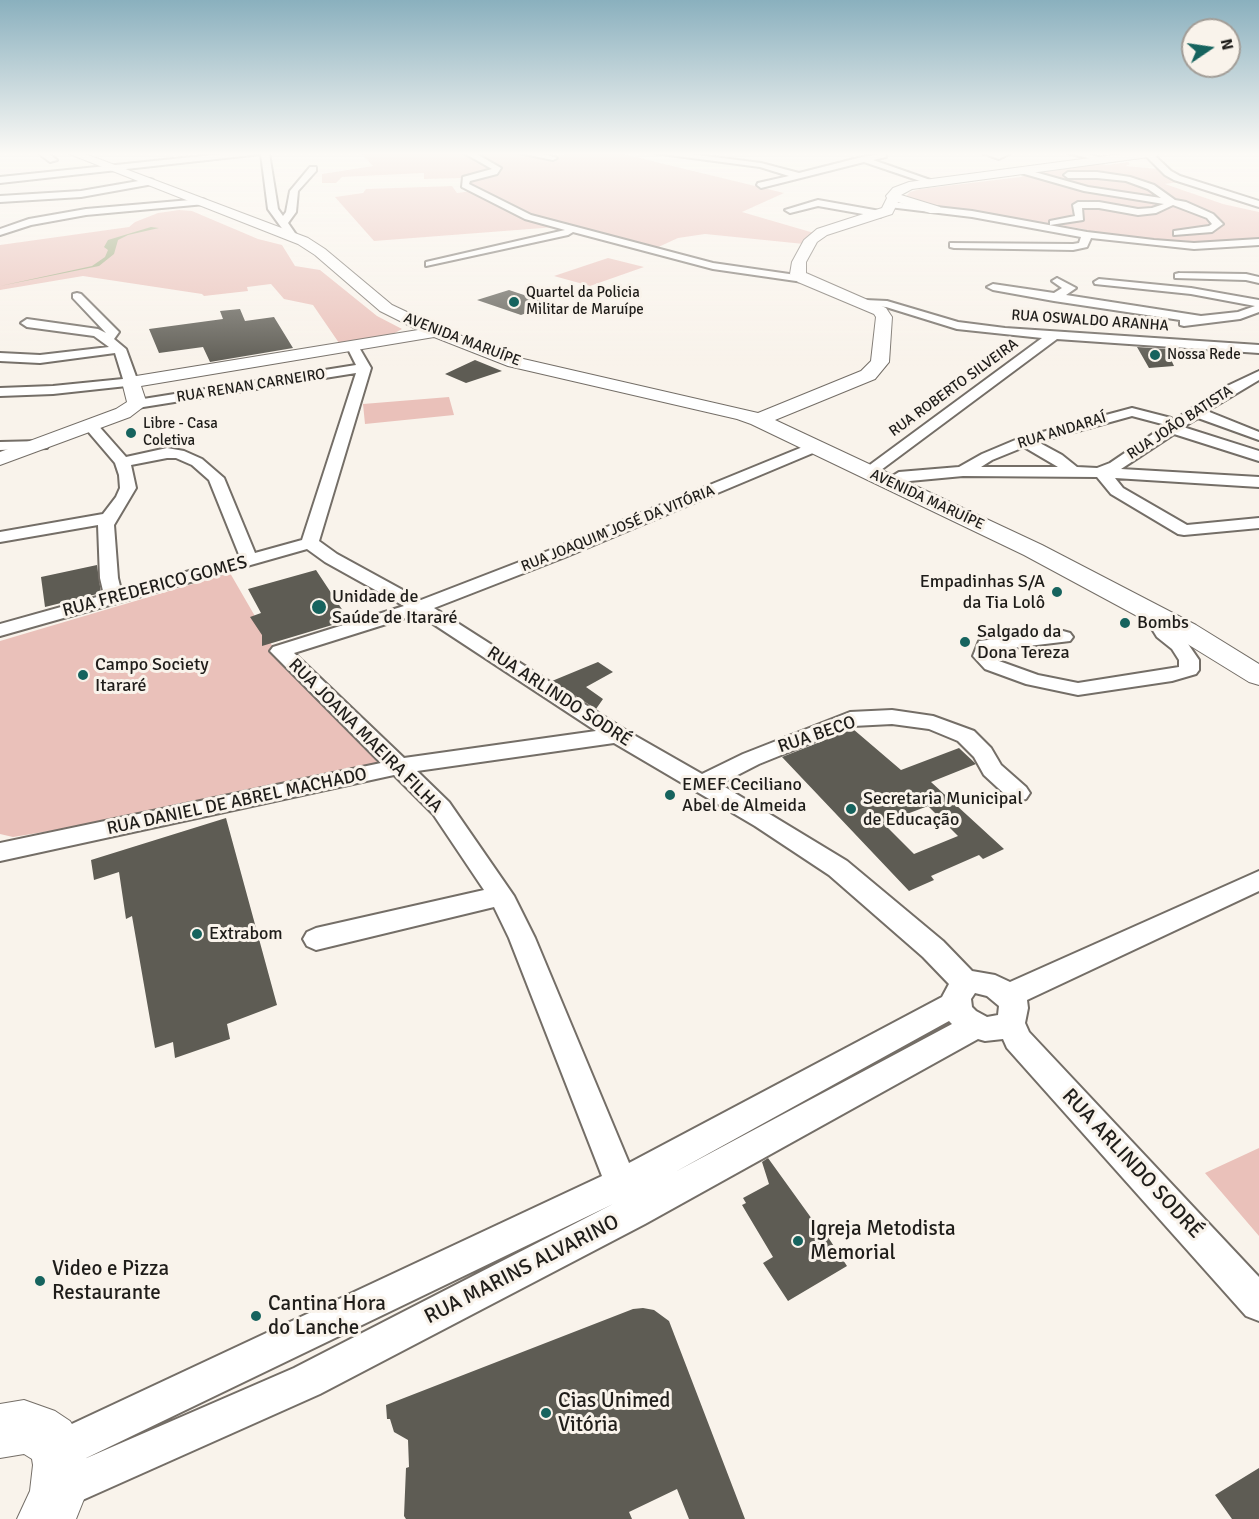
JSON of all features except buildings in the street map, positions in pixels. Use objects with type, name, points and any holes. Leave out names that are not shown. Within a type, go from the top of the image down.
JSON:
[{"type":"main road","name":"AVENIDA MARUÍPE","points":[[268,224],[287,230],[320,252],[386,308],[435,332],[514,362],[574,376],[706,393],[749,405],[815,447],[1012,540],[1150,613],[1175,632],[1259,676]]},
{"type":"main road","points":[[765,417],[868,375],[880,362],[884,317],[878,306],[803,279],[798,274],[799,262],[811,240],[822,232],[842,224]]},
{"type":"main road","name":"RUA RENAN CARNEIRO","points":[[131,382],[435,332]]},
{"type":"main road","points":[[0,459],[123,413],[137,404],[131,382]]},
{"type":"main road","name":"AVENIDA MARUÍPE","points":[[765,417],[899,477],[1066,558],[1259,660]]},
{"type":"main road","points":[[0,1431],[24,1427],[36,1430],[51,1440],[54,1487]]},
{"type":"street","points":[[0,232],[24,224]]},
{"type":"street","points":[[283,224],[287,230]]},
{"type":"street","points":[[287,230],[288,224]]},
{"type":"street","points":[[552,224],[714,266],[803,279]]},
{"type":"street","points":[[1030,224],[1086,239],[1179,246],[1259,242]]},
{"type":"street","points":[[1044,226],[1052,224]]},
{"type":"street","points":[[1075,224],[1091,231],[1114,234],[1196,232],[1212,229],[1218,224]]},
{"type":"street","points":[[430,264],[574,231]]},
{"type":"street","points":[[954,246],[1064,248],[1086,239]]},
{"type":"street","points":[[1086,239],[1097,247]]},
{"type":"street","points":[[1198,292],[1179,276],[1246,277],[1259,280]]},
{"type":"street","points":[[1054,298],[1070,288],[1057,281]]},
{"type":"street","points":[[1100,282],[1198,292],[1259,303]]},
{"type":"street","points":[[993,286],[1054,298],[1197,319]]},
{"type":"street","points":[[77,296],[112,332],[112,336],[106,339]]},
{"type":"street","name":"RUA OSWALDO ARANHA","points":[[878,306],[980,329],[1052,337],[1257,349]]},
{"type":"street","points":[[1150,342],[1165,328],[1197,319],[1240,315],[1259,308]]},
{"type":"street","points":[[0,392],[53,390],[131,382],[120,349],[106,339],[89,330],[27,323]]},
{"type":"street","name":"RUA ROBERTO SILVEIRA","points":[[876,467],[1052,337]]},
{"type":"street","points":[[310,543],[364,368],[353,347]]},
{"type":"street","points":[[0,357],[40,359],[120,349]]},
{"type":"street","points":[[1257,349],[1259,365]]},
{"type":"street","name":"RUA RENAN CARNEIRO","points":[[137,404],[364,368]]},
{"type":"street","name":"RUA JOÃO BATISTA","points":[[1101,472],[1116,466],[1168,425],[1196,412],[1228,391],[1259,375]]},
{"type":"street","name":"RUA ANDARAÍ","points":[[963,471],[987,457],[1025,441],[1132,412],[1259,456]]},
{"type":"street","points":[[1196,412],[1257,436]]},
{"type":"street","points":[[91,426],[123,462],[128,488],[106,525],[109,578],[114,598]]},
{"type":"street","points":[[1025,441],[1057,458],[1073,471]]},
{"type":"street","points":[[0,446],[42,445]]},
{"type":"street","name":"RUA JOAQUIM JOSÉ DA VITÓRIA","points":[[420,607],[559,553],[815,447]]},
{"type":"street","points":[[123,462],[167,453],[179,454],[197,462],[216,478],[240,540],[251,561]]},
{"type":"street","points":[[899,477],[963,471],[1014,473],[1073,471],[1259,482]]},
{"type":"street","points":[[1101,472],[1117,491],[1184,530],[1242,523],[1259,524]]},
{"type":"street","points":[[0,537],[110,518]]},
{"type":"street","name":"RUA FREDERICO GOMES","points":[[0,630],[310,543]]},
{"type":"street","name":"RUA ARLINDO SODRÉ","points":[[310,543],[331,558],[420,607],[617,735],[702,784],[838,868],[933,949],[966,1005]]},
{"type":"street","name":"RUA JOANA MAEIRA FILHA","points":[[420,607],[280,651],[396,767],[441,808],[501,896],[522,938],[628,1198]]},
{"type":"street","points":[[1063,637],[986,645],[983,656],[992,665],[1033,680],[1078,688],[1172,675],[1189,670],[1189,660],[1179,645],[1175,632]]},
{"type":"street","name":"RUA BECO","points":[[702,784],[751,759],[850,719],[892,717],[933,723],[966,736],[983,753],[992,770],[1018,793]]},
{"type":"street","name":"RUA DANIEL DE ABREL MACHADO","points":[[0,852],[396,767],[617,735]]},
{"type":"street","points":[[1011,1011],[995,986],[985,983],[966,1005],[995,1030],[1011,1011],[1017,992],[1259,880]]},
{"type":"street","points":[[316,939],[501,896]]},
{"type":"street","name":"RUA MARINS ALVARINO","points":[[54,1487],[307,1381],[966,1005]]},
{"type":"street","name":"RUA ARLINDO SODRÉ","points":[[1011,1011],[1017,1039],[1259,1303]]},
{"type":"shaded area","points":[[133,224],[222,224],[258,239],[282,245],[295,266],[320,270],[377,316],[402,329],[391,335],[339,343],[313,305],[284,299],[271,284],[247,287],[248,291],[204,296],[83,276],[0,290],[0,245],[129,227]]},
{"type":"shaded area","points":[[359,224],[783,224],[814,233],[804,244],[705,234],[678,238],[654,249],[569,226],[374,241]]},
{"type":"shaded area","points":[[1052,224],[1259,224],[1259,240],[1205,243],[1179,240],[1164,242],[1093,233]]},
{"type":"shaded area","points":[[151,227],[159,228],[128,235],[118,240],[114,254],[99,266],[0,286],[92,266],[105,257],[108,250],[104,247],[108,240]]},
{"type":"shaded area","points":[[608,258],[644,267],[590,286],[554,276]]},
{"type":"shaded area","points":[[449,397],[454,415],[365,424],[363,404]]},
{"type":"shaded area","points":[[230,573],[278,656],[384,766],[190,808],[13,837],[0,834],[0,641]]},
{"type":"shaded area","points":[[1259,1148],[1259,1236],[1205,1173]]},
{"type":"place","name":"Quartel da Policia Militar de Maruípe","points":[[514,302]]},
{"type":"place","name":"Nossa Rede","points":[[1155,355]]},
{"type":"place","name":"Libre - Casa Coletiva","points":[[131,433]]},
{"type":"place","name":"Empadinhas S/A da Tia Lolô","points":[[1057,592]]},
{"type":"place","name":"Unidade de Saúde de Itararé","points":[[319,607]]},
{"type":"place","name":"Bombs","points":[[1125,623]]},
{"type":"place","name":"Salgado da Dona Tereza","points":[[965,642]]},
{"type":"place","name":"Campo Society Itararé","points":[[83,675]]},
{"type":"place","name":"EMEF Ceciliano Abel de Almeida","points":[[670,795]]},
{"type":"place","name":"Secretaria Municipal de Educação","points":[[851,809]]},
{"type":"place","name":"Extrabom","points":[[197,934]]},
{"type":"place","name":"Igreja Metodista Memorial","points":[[798,1241]]},
{"type":"place","name":"Video e Pizza Restaurante","points":[[40,1281]]},
{"type":"place","name":"Cantina Hora do Lanche","points":[[256,1316]]},
{"type":"place","name":"Cias Unimed Vitória","points":[[546,1413]]}]
